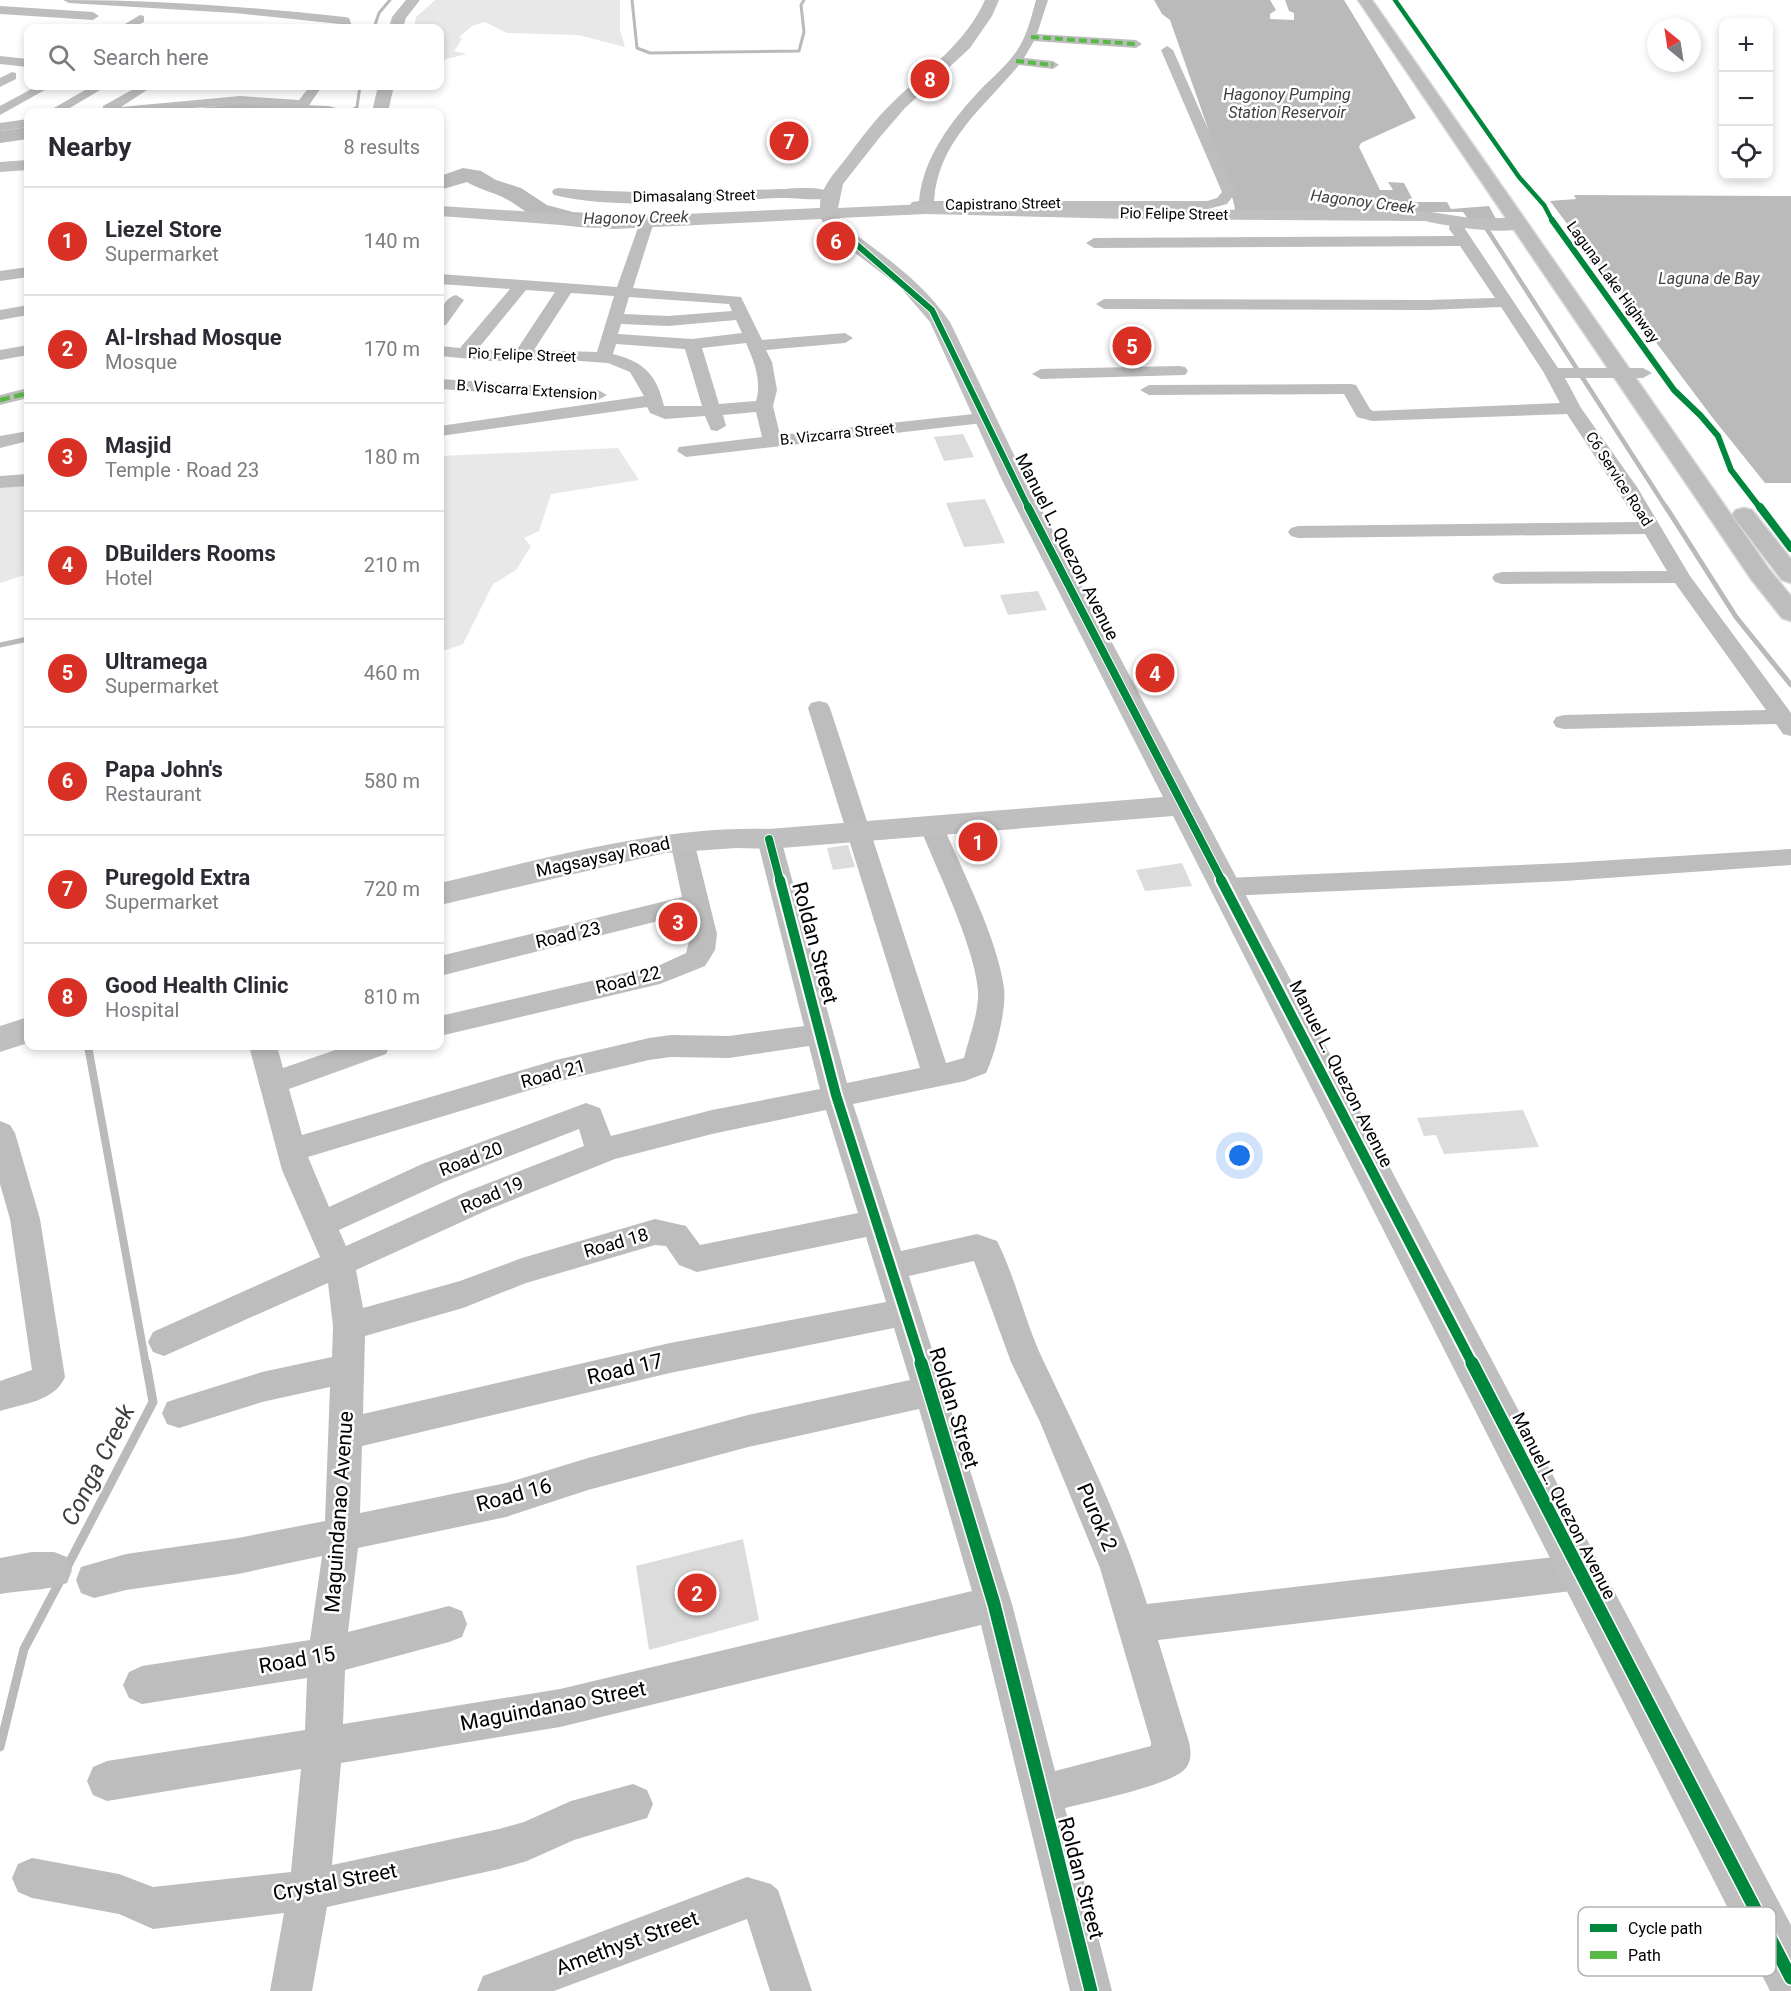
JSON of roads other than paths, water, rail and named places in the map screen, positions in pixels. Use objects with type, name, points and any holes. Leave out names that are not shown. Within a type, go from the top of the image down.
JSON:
[{"type":"main road","points":[[444,212],[583,222],[647,222],[791,215],[823,219],[830,209],[835,183],[898,107],[933,77],[976,31],[992,0]]},
{"type":"main road","name":"Laguna Lake Highway","points":[[1365,0],[1510,224],[1622,373],[1703,463],[1791,574]]},
{"type":"main road","name":"Laguna Lake Highway","points":[[1384,0],[1622,373],[1760,574],[1791,613]]},
{"type":"main road","points":[[397,24],[399,17],[415,1]]},
{"type":"main road","points":[[379,108],[385,90]]},
{"type":"main road","points":[[0,167],[24,165]]},
{"type":"main road","points":[[830,209],[881,206]]},
{"type":"main road","name":"Pio Felipe Street","points":[[830,209],[926,207],[1030,210],[1126,209],[1425,216],[1466,235],[1510,224]]},
{"type":"main road","name":"Manuel L. Quezon Avenue","points":[[830,209],[932,310],[983,418],[1754,1907]]},
{"type":"main road","name":"Magsaysay Road","points":[[444,893],[618,852],[682,841],[770,839],[1183,805]]},
{"type":"main road","points":[[0,1040],[24,1031]]},
{"type":"main road","name":"Manuel L. Quezon Avenue","points":[[1776,1949],[1791,1978]]},
{"type":"street","points":[[69,0],[234,9],[321,19],[342,24]]},
{"type":"street","points":[[217,19],[244,0]]},
{"type":"street","points":[[260,0],[354,10]]},
{"type":"street","points":[[926,207],[926,189],[938,159],[959,123],[1016,62],[1030,37],[1042,0]]},
{"type":"street","points":[[0,10],[146,20],[135,24]]},
{"type":"street","points":[[18,22],[38,12]]},
{"type":"street","points":[[254,24],[272,14]]},
{"type":"street","points":[[93,24],[110,17]]},
{"type":"street","points":[[313,24],[321,19]]},
{"type":"street","points":[[1030,37],[1136,44]]},
{"type":"street","points":[[1126,209],[1208,205],[1222,201],[1229,192],[1167,50]]},
{"type":"street","points":[[0,60],[24,63]]},
{"type":"street","points":[[1016,62],[1053,65]]},
{"type":"street","points":[[0,83],[6,75],[24,77]]},
{"type":"street","points":[[0,90],[29,94]]},
{"type":"street","points":[[5,108],[38,90]]},
{"type":"street","points":[[52,108],[91,90]]},
{"type":"street","points":[[108,108],[140,90]]},
{"type":"street","points":[[146,108],[180,90]]},
{"type":"street","points":[[193,105],[218,90]]},
{"type":"street","points":[[240,100],[258,90]]},
{"type":"street","points":[[146,108],[240,100],[303,104],[313,90]]},
{"type":"street","points":[[5,108],[24,109]]},
{"type":"street","points":[[0,127],[24,124]]},
{"type":"street","name":"Dimasalang Street","points":[[559,192],[617,198],[793,193],[830,209]]},
{"type":"street","name":"Capistrano Street","points":[[881,206],[926,207]]},
{"type":"street","points":[[647,222],[614,319],[604,358],[625,362],[636,368],[652,394],[656,409],[664,414],[764,406]]},
{"type":"street","points":[[1094,243],[1466,235]]},
{"type":"street","points":[[1212,254],[1466,235]]},
{"type":"street","name":"C6 Service Road","points":[[1466,235],[1507,302],[1558,373],[1572,408],[1627,487],[1681,577],[1786,723]]},
{"type":"street","points":[[0,276],[24,273]]},
{"type":"street","points":[[444,279],[623,294],[735,300],[742,315],[679,321],[614,319]]},
{"type":"street","points":[[465,353],[522,285]]},
{"type":"street","points":[[522,355],[566,288]]},
{"type":"street","points":[[444,316],[456,300]]},
{"type":"street","points":[[1104,304],[1427,305],[1507,302]]},
{"type":"street","points":[[24,312],[5,320],[5,354],[24,351]]},
{"type":"street","name":"B. Vizcarra Street","points":[[742,315],[763,362],[768,390],[764,406],[772,441],[983,418]]},
{"type":"street","points":[[610,339],[692,344],[845,338]]},
{"type":"street","points":[[692,344],[711,411],[724,446]]},
{"type":"street","name":"Pio Felipe Street","points":[[444,351],[604,358]]},
{"type":"street","points":[[1041,374],[1200,371]]},
{"type":"street","points":[[1340,372],[1363,413],[1372,416],[1572,408]]},
{"type":"street","points":[[1558,373],[1622,373]]},
{"type":"street","name":"B. Viscarra Extension","points":[[444,384],[594,395],[652,394]]},
{"type":"street","points":[[1149,390],[1350,389]]},
{"type":"street","points":[[0,400],[24,394]]},
{"type":"street","points":[[444,430],[652,394]]},
{"type":"street","points":[[0,411],[24,406]]},
{"type":"street","points":[[0,442],[24,437]]},
{"type":"street","points":[[686,451],[772,441]]},
{"type":"street","points":[[0,482],[24,480]]},
{"type":"street","points":[[1298,532],[1652,528]]},
{"type":"street","points":[[1502,578],[1681,577]]},
{"type":"street","points":[[819,708],[936,1074]]},
{"type":"street","points":[[1564,722],[1786,723]]},
{"type":"street","name":"Road 19","points":[[164,1342],[490,1195],[601,1152],[701,1124],[936,1074],[965,1070],[976,1065],[991,995],[978,940],[931,825]]},
{"type":"street","name":"Roldan Street","points":[[770,839],[836,1095],[930,1391],[994,1604],[1091,1991]]},
{"type":"street","name":"Road 22","points":[[444,1025],[517,1005],[650,976],[692,962],[703,948],[704,934],[682,841]]},
{"type":"street","points":[[1225,887],[1565,872],[1791,857]]},
{"type":"street","name":"Road 23","points":[[444,965],[697,902]]},
{"type":"street","name":"Road 21","points":[[292,1150],[556,1071],[649,1049],[681,1045],[729,1047],[820,1034]]},
{"type":"street","name":"Maguindanao Avenue","points":[[265,1050],[297,1170],[338,1263],[345,1289],[349,1326],[342,1535],[327,1656],[322,1748],[309,1890],[291,1991]]},
{"type":"street","points":[[274,1083],[365,1050]]},
{"type":"street","name":"Road 20","points":[[320,1225],[433,1173],[586,1114],[590,1116],[601,1152]]},
{"type":"street","points":[[0,1133],[25,1219],[49,1377],[39,1384],[0,1396]]},
{"type":"street","name":"Road 18","points":[[349,1326],[464,1294],[522,1271],[655,1232],[672,1232],[680,1237],[688,1255],[697,1259],[876,1222]]},
{"type":"street","name":"Purok 2","points":[[891,1267],[977,1247],[986,1250],[1027,1362],[1054,1416],[1118,1568],[1136,1624],[1172,1755],[1160,1763],[1041,1796]]},
{"type":"street","name":"Road 17","points":[[346,1434],[670,1358],[905,1312]]},
{"type":"street","points":[[179,1413],[262,1387],[349,1368]]},
{"type":"street","name":"Road 16","points":[[94,1580],[126,1572],[238,1556],[506,1500],[588,1474],[748,1431],[930,1391]]},
{"type":"street","points":[[0,1576],[32,1570],[54,1570]]},
{"type":"street","points":[[1136,1624],[1580,1572]]},
{"type":"street","name":"Maguindanao Street","points":[[106,1781],[322,1748],[582,1704],[994,1604]]},
{"type":"street","name":"Road 15","points":[[142,1685],[327,1656],[449,1624]]},
{"type":"street","name":"Crystal Street","points":[[32,1878],[119,1894],[153,1908],[309,1890],[509,1846],[527,1841],[571,1821],[633,1804]]},
{"type":"street","name":"Amethyst Street","points":[[498,1991],[747,1898],[756,1899],[763,1905],[790,1991]]},
{"type":"water","name":"Hagonoy Pumping Station Reservoir","points":[[1154,0],[1270,0],[1276,10],[1270,14],[1270,19],[1294,20],[1294,13],[1289,11],[1285,0],[1344,0],[1416,118],[1361,143],[1359,147],[1380,190],[1393,190],[1388,182],[1404,183],[1414,202],[1447,202],[1451,209],[1489,206],[1496,219],[1468,219],[1463,212],[1233,212],[1235,209],[1233,200],[1170,20],[1162,14]]},
{"type":"water","name":"Laguna de Bay","points":[[1574,195],[1791,196],[1791,483],[1765,483],[1712,417],[1550,201],[1576,199]]},
{"type":"waterway","points":[[375,24],[379,13],[390,0]]},
{"type":"waterway","points":[[632,0],[637,48],[650,53],[799,51],[804,32],[801,5],[804,0]]},
{"type":"waterway","points":[[355,108],[359,90]]},
{"type":"waterway","points":[[0,137],[24,134]]},
{"type":"waterway","name":"Hagonoy Creek","points":[[444,182],[463,175],[473,176],[488,185],[513,193],[539,210],[572,219],[605,220]]},
{"type":"waterway","points":[[1483,223],[1667,509]]},
{"type":"waterway","points":[[1666,507],[1736,617],[1791,685]]},
{"type":"waterway","points":[[0,645],[24,640]]},
{"type":"waterway","name":"Conga Creek","points":[[89,1050],[146,1365]]},
{"type":"waterway","name":"Conga Creek","points":[[66,1569],[153,1402],[146,1363]]},
{"type":"waterway","name":"Conga Creek","points":[[0,1747],[24,1649],[61,1579]]},
{"type":"place","name":"Good Health Clinic","points":[[930,79]]},
{"type":"place","name":"Puregold Extra","points":[[789,141]]},
{"type":"place","name":"Papa John's","points":[[836,241]]},
{"type":"place","name":"Ultramega","points":[[1132,346]]},
{"type":"place","name":"DBuilders Rooms","points":[[1155,673]]},
{"type":"place","name":"Liezel Store","points":[[978,842]]},
{"type":"place","name":"Masjid","points":[[678,922]]},
{"type":"place","name":"Al-Irshad Mosque","points":[[697,1593]]}]
